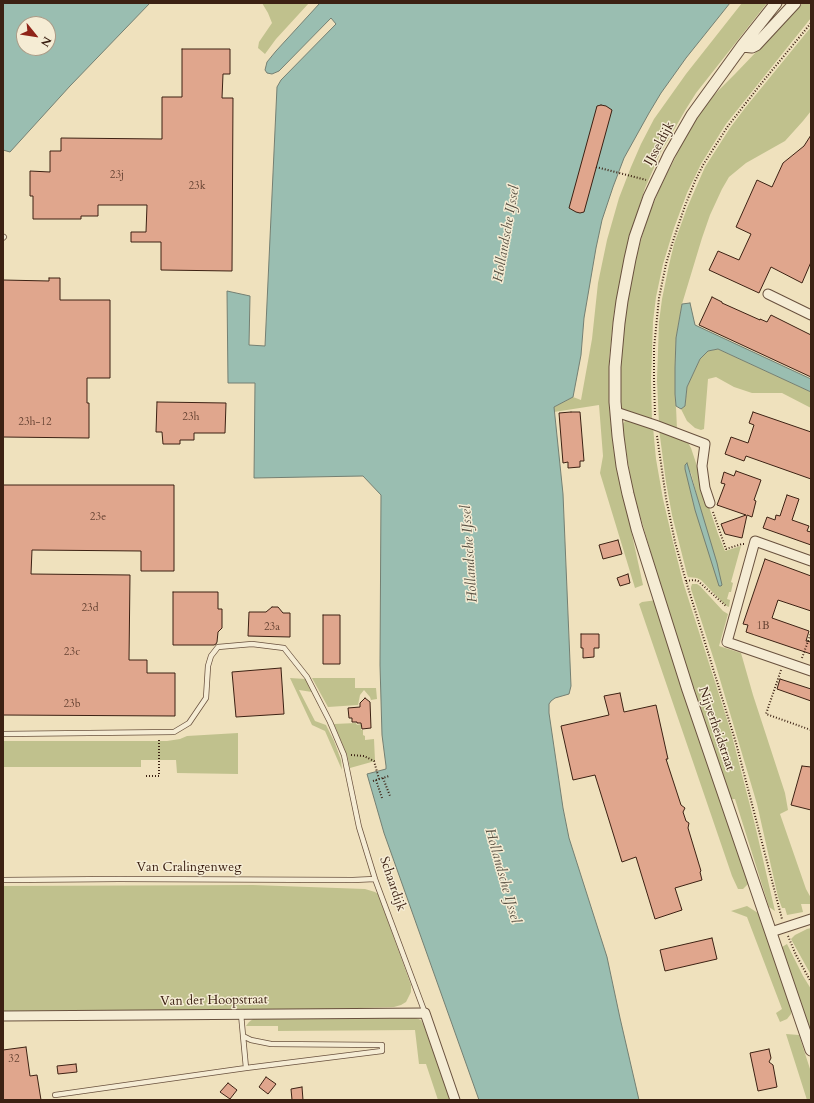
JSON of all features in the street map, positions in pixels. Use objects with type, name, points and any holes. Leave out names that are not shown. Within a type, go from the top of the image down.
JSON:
[{"type":"street","name":"IJsseldijk","points":[[619,323],[630,259],[641,219],[655,182],[692,115],[742,46],[776,3]]},
{"type":"street","points":[[742,46],[752,47],[756,45],[795,3]]},
{"type":"street","points":[[768,294],[810,311]]},
{"type":"street","name":"Nijverheidstraat","points":[[619,323],[615,367],[618,436],[622,466],[637,529],[688,690],[811,1050]]},
{"type":"street","points":[[616,412],[705,444],[702,466],[705,488],[710,503]]},
{"type":"street","points":[[811,561],[754,544],[727,642],[811,671]]},
{"type":"street","points":[[771,932],[811,919]]},
{"type":"street","name":"Van der Hoopstraat","points":[[3,1016],[425,1013]]},
{"type":"street","name":"Schaardijk","points":[[425,1013],[456,1100]]},
{"type":"lane","name":"Schaardijk","points":[[3,734],[174,732],[189,723],[206,698],[208,666],[211,656],[218,647],[252,644],[284,648],[307,677],[330,722],[344,756],[359,826],[375,879],[425,1013]]},
{"type":"lane","name":"Van Cralingenweg","points":[[3,880],[375,879]]},
{"type":"lane","points":[[241,1014],[246,1068]]},
{"type":"lane","points":[[55,1095],[246,1068],[382,1052],[382,1045],[271,1044],[251,1040],[243,1036]]},
{"type":"path","points":[[596,167],[655,182]]},
{"type":"path","points":[[710,503],[726,549],[742,544],[754,544]]},
{"type":"path","points":[[686,582],[694,580],[698,581],[735,614]]},
{"type":"path","points":[[799,667],[811,633]]},
{"type":"path","points":[[784,662],[766,714],[811,730]]},
{"type":"path","points":[[146,776],[159,776],[159,741]]},
{"type":"path","points":[[344,756],[364,756],[374,761],[379,779]]},
{"type":"path","points":[[382,798],[375,781],[389,776]]},
{"type":"path","points":[[383,778],[390,796]]},
{"type":"green space","points":[[262,3],[309,3],[276,39],[265,54],[258,48],[259,42],[272,23]]},
{"type":"green space","points":[[742,3],[767,3],[696,93],[661,152],[645,188],[632,230],[614,312],[609,360],[609,406],[614,452],[643,585],[635,588],[600,473],[603,456],[599,405],[554,412],[554,407],[573,397],[581,400],[592,339],[598,283],[607,240],[619,198],[641,144],[654,119],[686,74]]},
{"type":"green space","points":[[803,3],[811,3],[811,18],[726,124],[701,164],[687,193],[674,228],[663,264],[656,297],[653,322],[651,380],[652,422],[624,411],[621,407],[620,387],[625,311],[641,240],[649,214],[660,188],[687,134],[708,101]]},
{"type":"green space","points":[[811,27],[811,111],[785,141],[746,163],[729,177],[722,189],[710,215],[702,238],[682,304],[676,338],[675,394],[677,430],[659,424],[657,380],[659,322],[662,299],[674,244],[687,208],[705,167],[730,128]]},
{"type":"green space","points":[[718,349],[811,392],[811,408],[782,393],[752,393],[734,387],[716,377],[708,379],[704,429],[701,430],[695,428],[687,421],[681,409],[685,406],[687,387],[700,359],[708,351]]},
{"type":"green space","points":[[629,420],[653,427],[656,459],[663,499],[683,582],[731,732],[775,911],[769,907],[735,799],[729,799],[663,594],[632,488],[622,425],[625,421]]},
{"type":"green space","points":[[659,429],[687,441],[696,463],[704,502],[707,501],[725,551],[741,546],[731,582],[733,583],[731,592],[729,592],[727,599],[730,600],[729,607],[725,605],[701,580],[688,577],[672,515]],"holes":[[[685,465],[691,473],[700,508],[695,510]]]},
{"type":"green space","points":[[692,584],[697,584],[700,586],[723,611],[728,614],[719,646],[741,653],[785,793],[788,810],[780,814],[806,889],[811,898],[811,904],[801,904],[803,912],[787,915],[785,908],[782,908],[778,897],[757,804],[716,666],[691,589]]},
{"type":"green space","points":[[657,600],[749,883],[743,889],[738,889],[732,876],[639,604],[642,602]]},
{"type":"green space","points":[[290,678],[306,679],[312,692],[299,690],[315,721],[326,725],[341,760],[342,770],[325,731],[312,725]]},
{"type":"green space","points":[[312,678],[355,678],[355,688],[376,688],[377,699],[371,700],[364,690],[360,695],[358,705],[328,707]]},
{"type":"green space","points":[[356,723],[357,725],[361,724],[361,730],[363,730],[365,740],[374,739],[375,761],[350,768],[347,755],[334,724]]},
{"type":"green space","points":[[238,733],[238,774],[177,773],[176,760],[141,760],[141,767],[3,767],[3,741],[167,741],[180,739],[187,736]]},
{"type":"green space","points":[[253,885],[365,889],[378,894],[411,985],[411,992],[406,1002],[394,1007],[326,1009],[3,1011],[3,886]]},
{"type":"green space","points":[[747,906],[758,913],[791,1006],[791,1014],[787,1019],[780,1022],[776,1013],[782,1009],[747,917],[731,911]]},
{"type":"green space","points":[[811,928],[811,975],[791,939],[795,935]]},
{"type":"green space","points":[[787,944],[811,989],[811,1036],[782,947]]},
{"type":"green space","points":[[416,1018],[421,1020],[424,1026],[450,1100],[438,1100],[426,1064],[419,1064],[415,1030],[278,1031],[278,1026],[246,1026],[253,1019]]},
{"type":"green space","points":[[786,1034],[799,1035],[811,1072],[811,1100],[807,1100]]},
{"type":"water","points":[[3,3],[150,3],[70,86],[10,152],[3,150]]},
{"type":"water","name":"Hollandsche IJssel","points":[[320,3],[730,3],[686,58],[661,93],[624,158],[602,220],[596,248],[584,318],[581,355],[573,397],[554,407],[563,494],[571,686],[569,694],[555,698],[551,701],[549,704],[549,713],[569,838],[607,957],[639,1100],[479,1100],[384,833],[367,774],[386,769],[382,735],[380,665],[381,495],[363,476],[254,478],[255,383],[228,383],[227,291],[250,296],[249,345],[265,346],[277,87],[281,80],[336,24],[331,18],[279,71],[272,74],[267,73],[265,70],[267,62],[276,51]]},
{"type":"water","points":[[690,303],[695,325],[811,379],[811,392],[718,349],[708,351],[700,359],[687,387],[685,406],[681,409],[676,406],[676,338],[682,304]]},
{"type":"water","points":[[687,463],[717,563],[721,586],[719,586],[695,510],[685,469],[685,465]]},
{"type":"building","points":[[182,49],[230,49],[230,74],[223,74],[222,98],[233,98],[232,271],[161,270],[161,242],[131,242],[131,232],[146,232],[147,205],[98,205],[98,216],[81,216],[81,219],[33,219],[33,196],[30,196],[30,171],[50,172],[50,151],[61,151],[61,138],[162,139],[162,97],[182,97]]},
{"type":"building","points":[[601,105],[612,110],[584,212],[580,213],[569,208],[597,106]]},
{"type":"building","points":[[811,135],[811,262],[802,283],[771,267],[759,293],[709,270],[718,251],[739,260],[751,234],[736,227],[757,180],[772,187],[783,163],[804,146]]},
{"type":"building","points":[[49,278],[60,278],[60,300],[110,300],[110,378],[87,378],[89,438],[3,437],[3,280],[49,281]]},
{"type":"building","points":[[712,297],[760,320],[767,322],[771,315],[811,335],[811,377],[699,325]]},
{"type":"building","points":[[157,402],[226,403],[225,433],[194,433],[194,440],[180,440],[180,444],[163,444],[162,432],[156,432]]},
{"type":"building","points":[[580,412],[584,461],[580,461],[580,467],[568,468],[568,462],[563,463],[559,413]]},
{"type":"building","points":[[753,412],[811,432],[811,479],[746,456],[744,461],[725,454],[731,437],[748,443],[754,425],[749,423]]},
{"type":"building","points":[[736,471],[761,480],[754,500],[756,501],[752,517],[747,515],[742,538],[725,534],[721,524],[746,515],[717,505],[725,484],[721,483],[724,472],[734,476]]},
{"type":"building","points":[[3,485],[174,485],[174,571],[141,571],[141,551],[32,550],[31,574],[130,575],[129,660],[147,660],[147,673],[175,673],[175,716],[3,715]]},
{"type":"building","points":[[787,495],[799,499],[792,520],[809,526],[807,531],[811,532],[811,545],[763,528],[767,517],[775,520],[776,515],[780,516]]},
{"type":"building","points":[[618,540],[622,554],[603,559],[599,545]]},
{"type":"building","points":[[765,559],[811,576],[811,611],[778,600],[772,618],[809,631],[806,641],[811,642],[811,654],[746,632],[748,625],[743,624]]},
{"type":"building","points":[[628,574],[630,583],[620,586],[617,578]]},
{"type":"building","points":[[173,592],[218,592],[218,609],[222,609],[222,628],[218,632],[216,644],[173,645]]},
{"type":"building","points":[[272,607],[278,607],[283,613],[290,613],[290,637],[248,636],[249,612],[266,612]]},
{"type":"building","points":[[323,615],[340,615],[340,664],[323,664]]},
{"type":"building","points":[[581,634],[599,634],[599,648],[594,648],[594,657],[583,658]]},
{"type":"building","points":[[281,668],[284,714],[236,717],[232,672]]},
{"type":"building","points":[[780,679],[811,689],[811,701],[777,689]]},
{"type":"building","points":[[620,693],[624,712],[656,705],[668,759],[666,759],[681,805],[685,808],[683,812],[686,821],[689,823],[688,828],[701,871],[702,880],[675,888],[682,910],[655,919],[636,857],[622,862],[595,775],[573,780],[561,726],[609,715],[604,696]]},
{"type":"building","points":[[365,698],[370,702],[371,728],[362,729],[361,723],[352,722],[352,718],[349,718],[348,708],[360,707],[360,703]]},
{"type":"building","points":[[802,766],[811,767],[811,810],[791,805]]},
{"type":"building","points":[[712,938],[717,959],[665,971],[660,950]]},
{"type":"building","points":[[26,1047],[30,1076],[37,1075],[41,1100],[3,1100],[3,1050]]},
{"type":"building","points":[[769,1049],[771,1058],[769,1062],[773,1065],[777,1087],[758,1091],[750,1053]]},
{"type":"building","points":[[76,1064],[77,1072],[58,1074],[57,1066]]},
{"type":"building","points":[[266,1077],[276,1084],[268,1094],[259,1087]]},
{"type":"building","points":[[228,1083],[237,1090],[230,1099],[220,1092]]},
{"type":"building","points":[[302,1087],[303,1100],[292,1100],[291,1089]]}]
